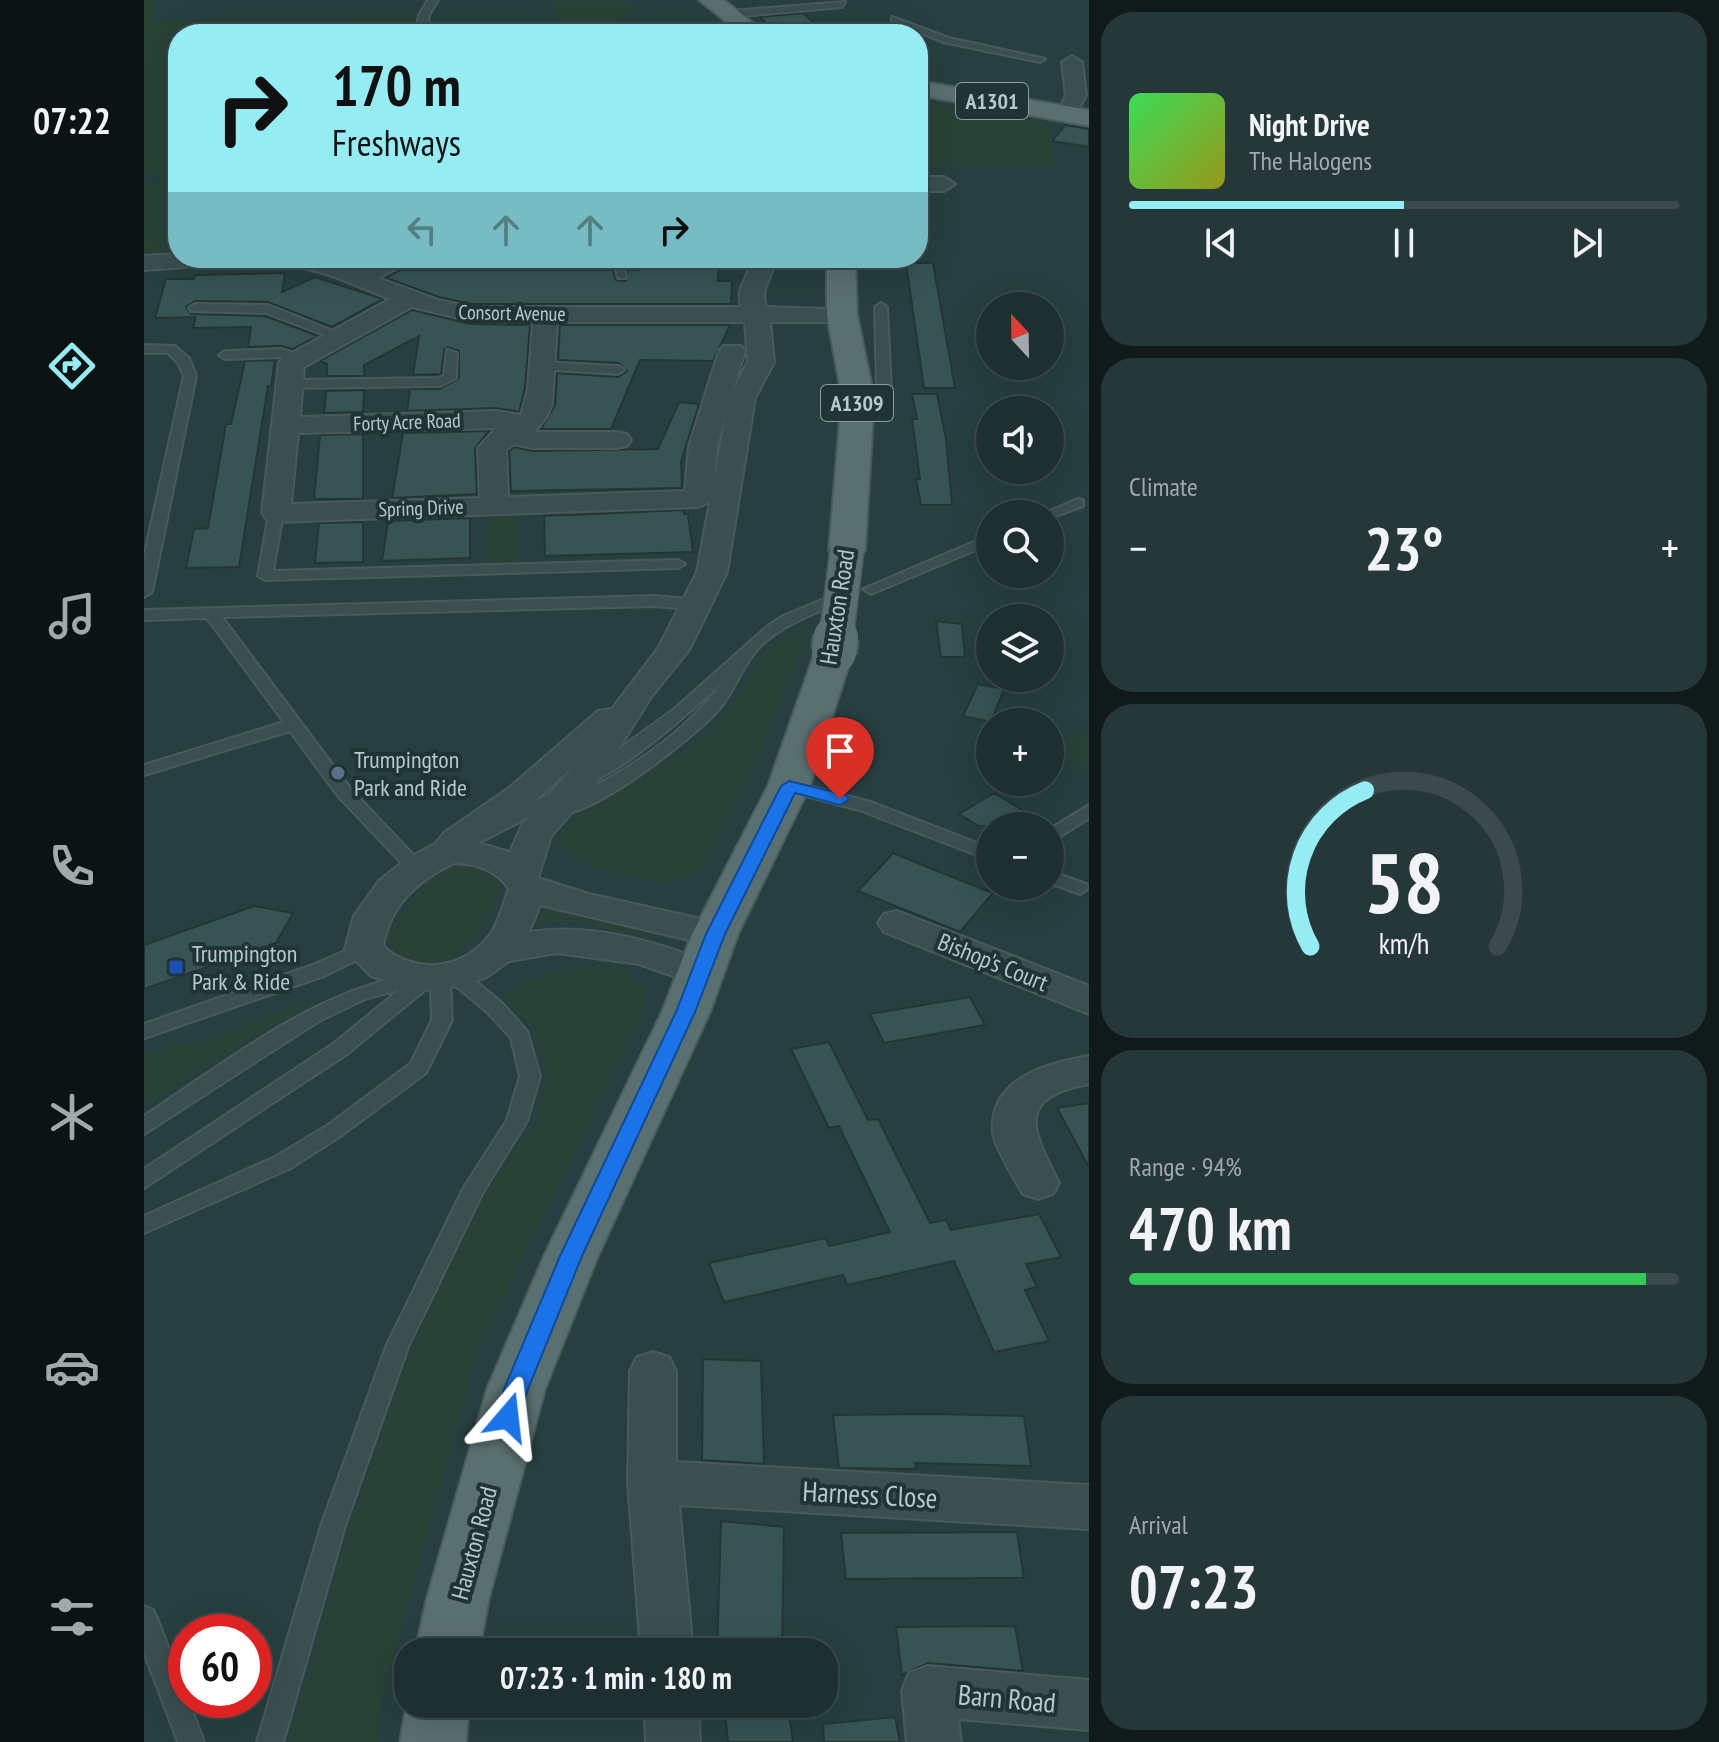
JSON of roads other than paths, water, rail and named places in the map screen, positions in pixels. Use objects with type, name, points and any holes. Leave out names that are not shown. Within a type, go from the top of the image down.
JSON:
[{"type":"main road","points":[[710,0],[743,24]]},
{"type":"main road","name":"A1301","points":[[928,90],[1078,116]]},
{"type":"main road","name":"Hauxton Road","points":[[450,1638],[516,1389],[571,1256],[708,954],[789,786],[834,652],[847,550],[858,397],[842,315],[841,268]]},
{"type":"main road","points":[[433,1742],[436,1718]]},
{"type":"street","points":[[1072,62],[1078,91],[1078,116]]},
{"type":"street","points":[[928,184],[944,184]]},
{"type":"street","name":"Consort Avenue","points":[[144,263],[168,262]]},
{"type":"street","name":"Consort Avenue","points":[[325,268],[446,311],[471,314],[842,315]]},
{"type":"street","points":[[357,279],[380,268]]},
{"type":"street","points":[[737,288],[738,268]]},
{"type":"street","points":[[638,693],[521,795],[453,846],[415,867],[386,895],[366,928],[364,949],[387,969],[434,978],[475,966],[498,950],[514,925],[534,833],[582,781],[638,693],[673,650],[712,572],[742,398],[761,362],[761,337],[750,293],[762,268]]},
{"type":"street","points":[[276,513],[292,363],[408,299]]},
{"type":"street","name":"Forty Acre Road","points":[[494,505],[492,448],[518,429],[539,404],[545,314]]},
{"type":"street","name":"Spring Drive","points":[[276,513],[698,499],[703,446],[732,351]]},
{"type":"street","name":"Forty Acre Road","points":[[285,425],[496,419],[518,429],[532,440],[617,440]]},
{"type":"street","points":[[453,846],[500,859],[524,883],[708,954]]},
{"type":"street","name":"Bishop's Court","points":[[897,923],[1089,1001]]},
{"type":"street","points":[[498,950],[557,940],[645,952],[708,954]]},
{"type":"street","points":[[1038,1183],[1014,1134],[1017,1108],[1030,1089],[1061,1075],[1089,1070]]},
{"type":"street","points":[[653,1371],[652,1482],[666,1638]]},
{"type":"street","name":"Harness Close","points":[[652,1482],[1089,1507]]},
{"type":"street","name":"Barn Road","points":[[934,1742],[928,1691],[1089,1705]]},
{"type":"street","points":[[672,1718],[673,1742]]},
{"type":"lane","points":[[423,24],[433,0]]},
{"type":"lane","points":[[730,14],[842,4]]},
{"type":"lane","points":[[895,19],[904,24]]},
{"type":"lane","points":[[928,38],[1040,59]]},
{"type":"lane","points":[[621,268],[622,275]]},
{"type":"lane","points":[[858,397],[884,391],[881,307]]},
{"type":"lane","points":[[195,308],[268,309],[342,337]]},
{"type":"lane","points":[[144,349],[171,349],[184,361],[190,376],[144,592]]},
{"type":"lane","points":[[225,355],[281,353],[300,356]]},
{"type":"lane","points":[[290,384],[440,382],[450,378],[451,353]]},
{"type":"lane","points":[[542,366],[618,370]]},
{"type":"lane","points":[[1064,508],[1078,503]]},
{"type":"lane","points":[[276,513],[265,576],[678,564]]},
{"type":"lane","points":[[871,589],[976,545]]},
{"type":"lane","points":[[144,615],[643,601],[697,605]]},
{"type":"lane","points":[[453,846],[486,834],[633,749],[679,713],[747,650],[788,619],[824,604]]},
{"type":"lane","points":[[211,613],[344,792],[415,867]]},
{"type":"lane","points":[[548,816],[646,763],[682,735],[735,680],[747,650]]},
{"type":"lane","points":[[144,770],[293,725]]},
{"type":"lane","points":[[789,786],[865,806],[976,849]]},
{"type":"lane","points":[[1064,827],[1089,810]]},
{"type":"lane","points":[[1064,882],[1080,888]]},
{"type":"lane","points":[[144,1031],[317,971],[364,949]]},
{"type":"lane","points":[[144,1180],[340,1049],[434,978]]},
{"type":"lane","points":[[144,1225],[284,1162],[335,1130],[419,1068],[442,1020],[434,978]]},
{"type":"lane","points":[[144,1126],[312,1016],[361,993],[434,978],[495,1008],[520,1036],[530,1076],[517,1121],[474,1189],[397,1347],[333,1526],[270,1742]]},
{"type":"lane","points":[[144,1618],[151,1656],[191,1742]]},
{"type":"place","name":"Trumpington Park and Ride","points":[[338,773]]},
{"type":"place","name":"Trumpington Park & Ride","points":[[176,967]]}]
